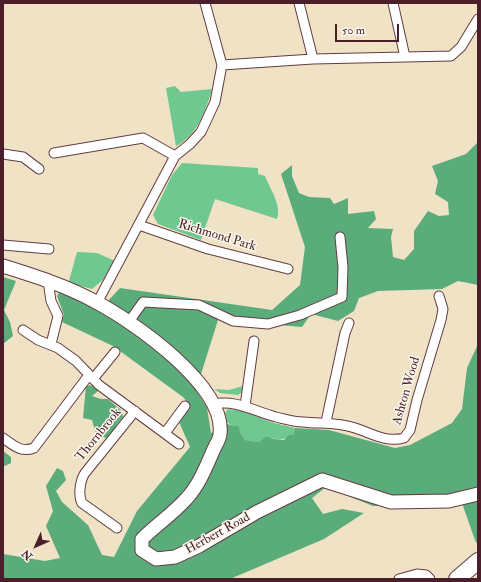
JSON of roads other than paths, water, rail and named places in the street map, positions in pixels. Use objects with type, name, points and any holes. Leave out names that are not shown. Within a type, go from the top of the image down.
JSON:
[{"type":"highway","points":[[457,579],[478,561]]},
{"type":"street","points":[[97,302],[175,156],[190,144],[201,132],[215,102],[222,66],[205,3]]},
{"type":"street","points":[[299,3],[313,59]]},
{"type":"street","points":[[393,3],[405,57]]},
{"type":"street","points":[[222,66],[313,59],[451,56],[461,47],[478,19]]},
{"type":"street","points":[[54,153],[143,138],[175,156]]},
{"type":"street","points":[[3,154],[23,157],[39,169]]},
{"type":"street","name":"Richmond Park","points":[[139,225],[208,249],[288,268]]},
{"type":"street","points":[[128,322],[143,302],[199,305],[233,321],[240,322],[268,324],[300,315],[342,297],[343,267],[340,237]]},
{"type":"street","points":[[3,245],[50,249]]},
{"type":"street","name":"Herbert Road","points":[[3,266],[48,281],[97,302],[128,322],[184,366],[214,404],[220,435],[204,472],[187,498],[142,538],[142,550],[156,559],[174,557],[199,546],[258,512],[322,480],[390,502],[449,501],[478,494]]},
{"type":"street","points":[[48,281],[52,301],[58,316],[51,344]]},
{"type":"street","name":"Ashton Wood","points":[[214,404],[220,402],[245,406],[275,417],[303,422],[326,422],[354,427],[382,438],[394,440],[404,438],[408,435],[444,309],[438,296]]},
{"type":"street","points":[[326,422],[345,333],[349,323]]},
{"type":"street","points":[[22,330],[38,340],[51,344],[76,361],[91,377],[179,444]]},
{"type":"street","points":[[245,406],[254,340]]},
{"type":"street","points":[[3,438],[20,449],[27,451],[34,448],[91,377],[115,352]]},
{"type":"street","points":[[165,433],[185,406]]},
{"type":"street","name":"Thornbrook","points":[[117,528],[82,503],[80,499],[81,481],[82,477],[135,411]]},
{"type":"street","points":[[399,579],[417,574],[426,575],[430,579]]}]
